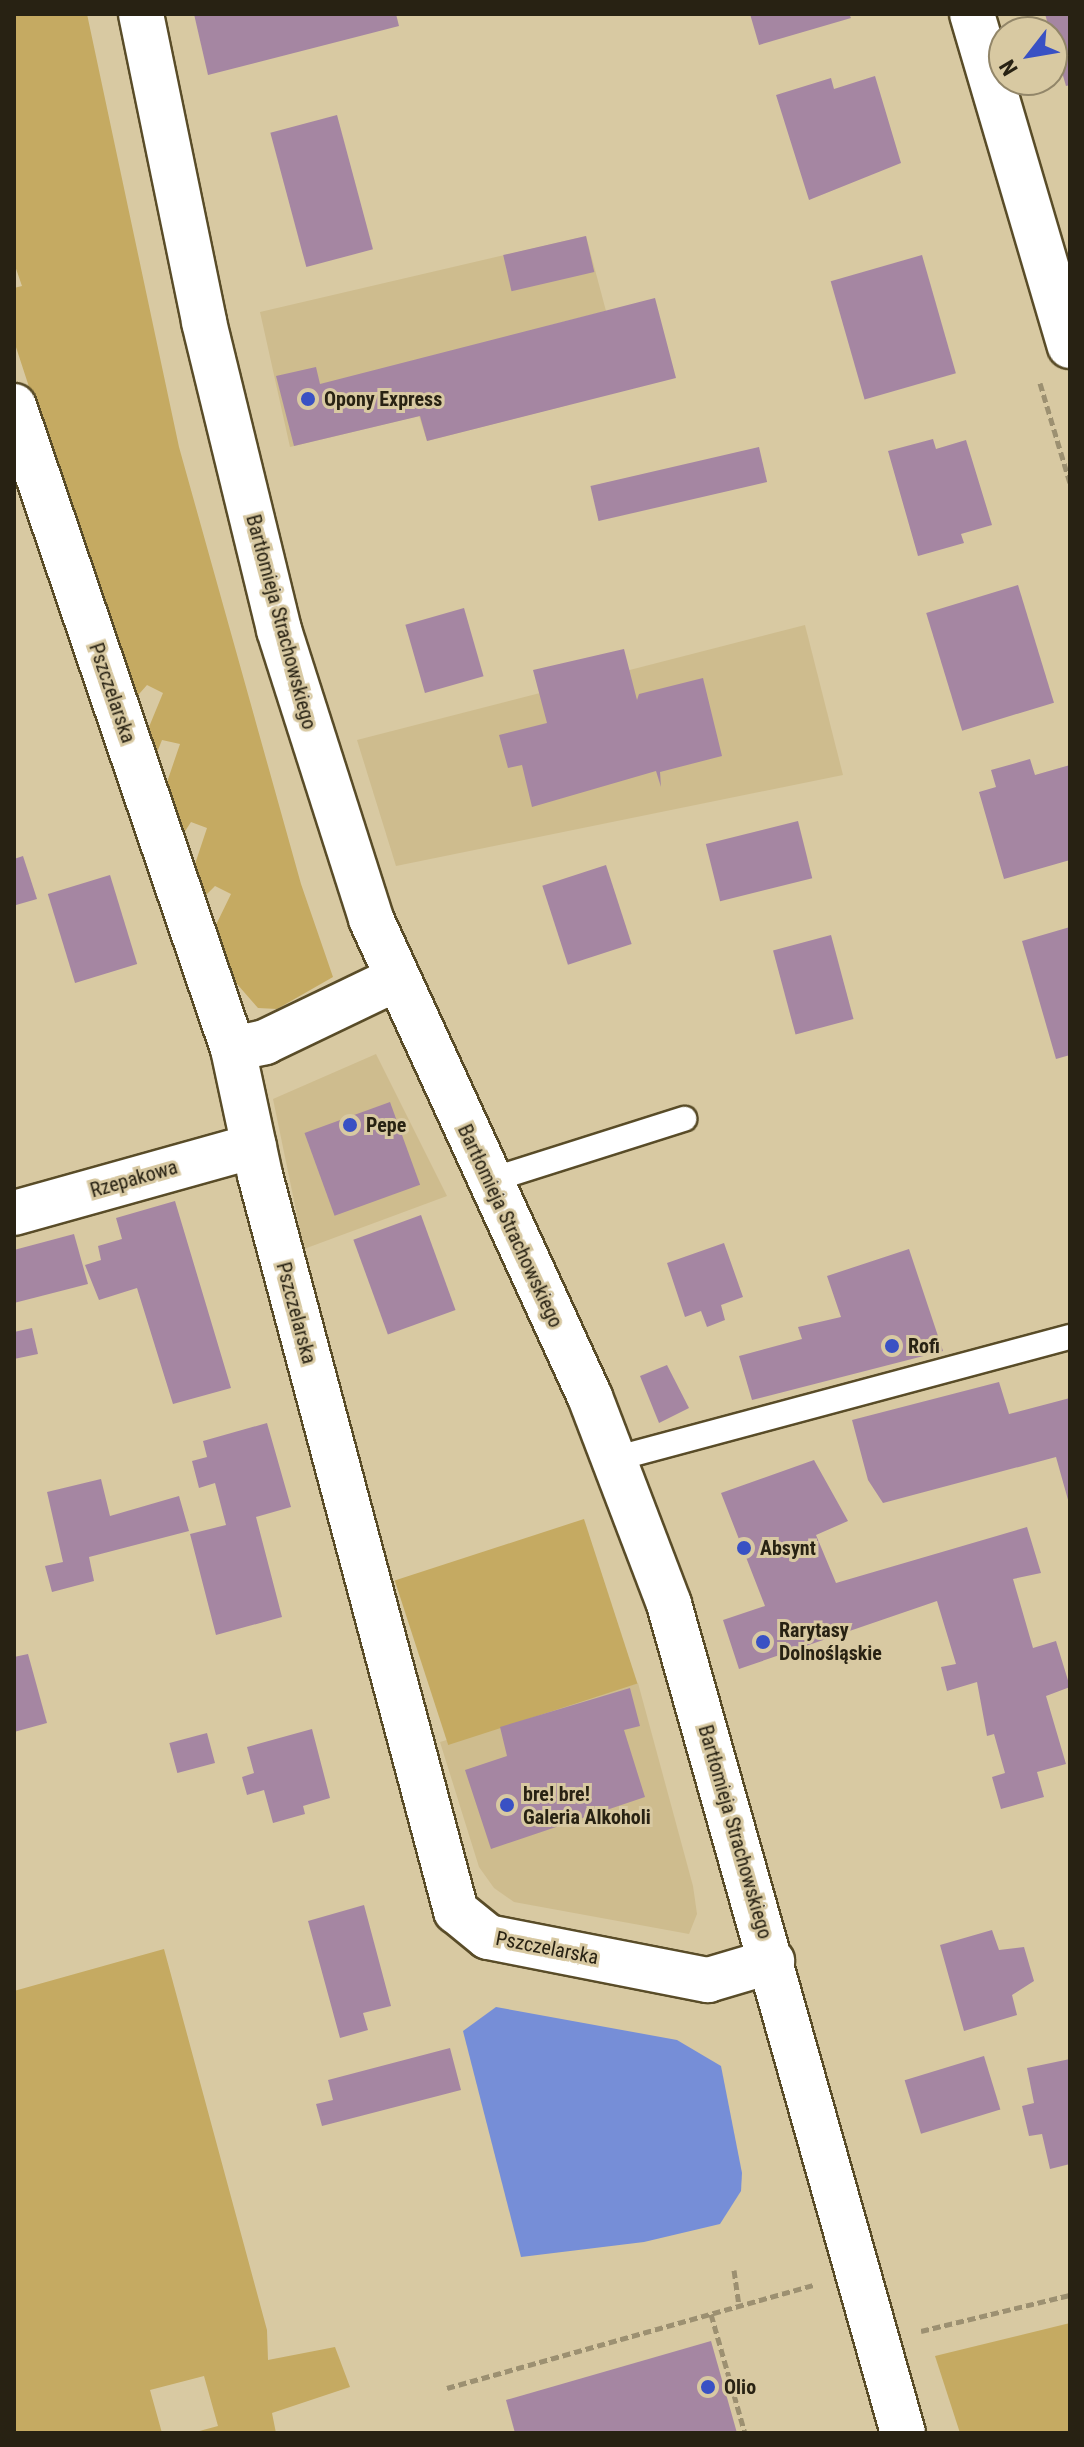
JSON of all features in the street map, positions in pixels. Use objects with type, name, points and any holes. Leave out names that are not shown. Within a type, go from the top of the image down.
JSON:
[{"type":"street","name":"Bartłomieja Strachowskiego","points":[[141,14],[204,322],[279,630],[371,919],[614,1459],[669,1604],[903,2433]]},
{"type":"street","points":[[972,14],[1070,346]]},
{"type":"street","name":"Pszczelarska","points":[[14,406],[233,1049],[254,1146],[456,1911],[488,1937],[708,1980],[772,1961]]},
{"type":"street","points":[[233,1049],[265,1042],[396,979]]},
{"type":"street","name":"Rzepakowa","points":[[14,1213],[254,1146]]},
{"type":"lane","points":[[488,1181],[684,1119]]},
{"type":"lane","points":[[614,1459],[1070,1337]]},
{"type":"path","points":[[734,2270],[739,2306]]},
{"type":"path","points":[[810,2270],[818,2300]]},
{"type":"path","points":[[447,2388],[814,2285]]},
{"type":"path","points":[[877,2341],[1070,2295]]},
{"type":"path","points":[[711,2314],[745,2433]]},
{"type":"shaded area","points":[[14,14],[87,14],[179,447],[301,884],[333,977],[277,1009],[258,1008],[237,984],[231,987],[214,929],[231,894],[215,886],[200,901],[191,876],[207,828],[191,822],[182,836],[163,794],[180,744],[162,740],[156,755],[148,753],[144,739],[163,693],[147,685],[132,702],[14,341],[14,288],[22,286],[14,263]]},
{"type":"shaded area","points":[[586,236],[606,311],[547,326],[568,405],[427,441],[419,416],[290,447],[260,312]]},
{"type":"shaded area","points":[[805,625],[843,775],[396,866],[357,740]]},
{"type":"shaded area","points":[[376,1054],[447,1196],[304,1249],[273,1099]]},
{"type":"shaded area","points":[[584,1519],[637,1684],[448,1745],[395,1580]]},
{"type":"shaded area","points":[[638,1683],[693,1886],[697,1914],[689,1934],[514,1902],[494,1888],[479,1867],[440,1742]]},
{"type":"shaded area","points":[[164,1949],[267,2330],[268,2360],[335,2347],[350,2387],[272,2413],[276,2433],[192,2433],[218,2426],[204,2376],[150,2390],[162,2433],[14,2433],[14,1991]]},
{"type":"shaded area","points":[[1070,2323],[1070,2433],[960,2433],[935,2356]]},
{"type":"water","points":[[496,2007],[677,2040],[721,2066],[742,2173],[741,2191],[720,2224],[644,2242],[521,2257],[463,2031]]},
{"type":"building","points":[[194,14],[396,14],[399,26],[208,75]]},
{"type":"building","points":[[750,14],[849,14],[851,18],[759,45]]},
{"type":"building","points":[[1070,14],[1070,85],[1068,16],[1046,16]]},
{"type":"building","points":[[875,76],[901,163],[809,200],[776,95],[831,78],[834,89]]},
{"type":"building","points":[[337,115],[373,249],[306,267],[270,133]]},
{"type":"building","points":[[586,236],[594,272],[512,291],[503,255]]},
{"type":"building","points":[[922,255],[956,373],[865,399],[831,281]]},
{"type":"building","points":[[655,298],[676,378],[427,441],[420,416],[294,446],[276,376],[316,367],[320,384]]},
{"type":"building","points":[[933,439],[936,449],[966,440],[992,525],[961,534],[964,543],[918,556],[888,451]]},
{"type":"building","points":[[759,447],[767,482],[599,521],[590,486]]},
{"type":"building","points":[[1018,585],[1054,703],[962,731],[926,613]]},
{"type":"building","points":[[464,608],[484,676],[425,693],[405,625]]},
{"type":"building","points":[[624,649],[637,700],[639,694],[703,678],[722,756],[660,772],[661,787],[656,771],[532,807],[522,765],[508,768],[499,735],[547,723],[533,670]]},
{"type":"building","points":[[1030,759],[1035,775],[1070,765],[1070,860],[1004,879],[979,792],[996,787],[991,770]]},
{"type":"building","points":[[798,821],[812,878],[720,901],[706,844]]},
{"type":"building","points":[[23,856],[37,899],[16,905],[14,859]]},
{"type":"building","points":[[606,865],[632,944],[568,965],[542,886]]},
{"type":"building","points":[[110,875],[137,964],[75,983],[48,894]]},
{"type":"building","points":[[1070,927],[1070,1055],[1056,1059],[1022,941]]},
{"type":"building","points":[[831,935],[854,1019],[796,1035],[773,951]]},
{"type":"building","points":[[390,1102],[420,1185],[335,1216],[304,1133]]},
{"type":"building","points":[[175,1201],[231,1388],[173,1404],[137,1288],[99,1300],[85,1265],[101,1260],[98,1246],[122,1239],[116,1218]]},
{"type":"building","points":[[421,1215],[456,1310],[388,1335],[353,1240]]},
{"type":"building","points":[[74,1234],[88,1284],[14,1303],[14,1250]]},
{"type":"building","points":[[724,1243],[743,1297],[721,1305],[725,1320],[707,1327],[701,1311],[685,1317],[667,1263]]},
{"type":"building","points":[[909,1249],[943,1351],[752,1400],[739,1356],[802,1339],[798,1327],[841,1317],[827,1276]]},
{"type":"building","points":[[32,1328],[38,1354],[14,1359],[14,1332]]},
{"type":"building","points":[[667,1365],[689,1408],[659,1423],[640,1376]]},
{"type":"building","points":[[999,1382],[1009,1414],[1070,1398],[1070,1507],[1056,1457],[883,1503],[868,1480],[852,1420]]},
{"type":"building","points":[[267,1423],[291,1507],[256,1517],[282,1617],[216,1635],[190,1534],[226,1525],[215,1483],[199,1488],[192,1461],[207,1457],[203,1441]]},
{"type":"building","points":[[814,1460],[848,1521],[816,1535],[836,1583],[1027,1527],[1041,1573],[1013,1579],[1033,1648],[1056,1641],[1070,1687],[1046,1696],[1066,1764],[1037,1772],[1044,1797],[1001,1809],[992,1777],[1005,1773],[994,1734],[987,1736],[977,1682],[947,1691],[941,1667],[956,1664],[937,1601],[739,1669],[723,1620],[765,1606],[721,1493]]},
{"type":"building","points":[[101,1479],[110,1516],[179,1496],[189,1531],[89,1557],[94,1581],[52,1592],[45,1566],[63,1562],[47,1492]]},
{"type":"building","points":[[28,1654],[47,1723],[14,1732],[14,1657]]},
{"type":"building","points":[[630,1688],[640,1726],[624,1730],[645,1797],[491,1849],[465,1770],[507,1756],[500,1727]]},
{"type":"building","points":[[312,1729],[330,1798],[303,1806],[305,1814],[273,1823],[264,1790],[247,1795],[242,1777],[254,1773],[247,1747]]},
{"type":"building","points":[[207,1733],[215,1763],[177,1773],[169,1743]]},
{"type":"building","points":[[364,1905],[391,2006],[363,2013],[368,2030],[340,2038],[308,1921]]},
{"type":"building","points":[[992,1930],[999,1950],[1024,1947],[1034,1981],[1012,1995],[1017,2015],[964,2031],[940,1945]]},
{"type":"building","points":[[450,2048],[461,2090],[322,2126],[316,2104],[333,2100],[328,2080]]},
{"type":"building","points":[[984,2056],[1000,2110],[921,2134],[905,2080]]},
{"type":"building","points":[[1070,2059],[1070,2164],[1050,2169],[1042,2134],[1029,2136],[1022,2106],[1034,2103],[1027,2068]]},
{"type":"building","points":[[711,2341],[737,2433],[515,2433],[506,2400]]},
{"type":"place","name":"Opony Express","points":[[308,399]]},
{"type":"place","name":"Pepe","points":[[350,1125]]},
{"type":"place","name":"Rofi","points":[[892,1346]]},
{"type":"place","name":"Absynt","points":[[744,1548]]},
{"type":"place","name":"Rarytasy Dolnośląskie","points":[[763,1642]]},
{"type":"place","name":"bre! bre! Galeria Alkoholi","points":[[507,1805]]},
{"type":"place","name":"Olio","points":[[708,2387]]}]
